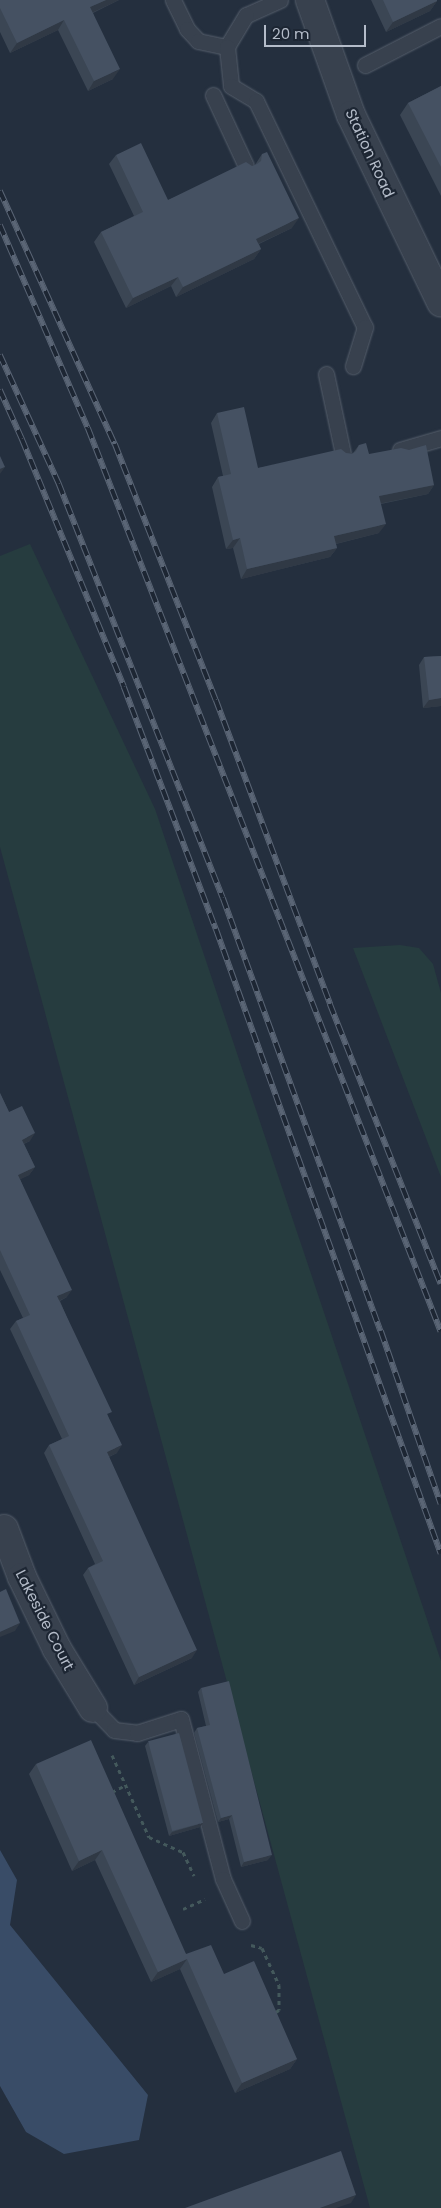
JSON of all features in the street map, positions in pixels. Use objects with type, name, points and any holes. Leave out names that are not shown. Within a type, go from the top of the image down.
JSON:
[{"type":"street","name":"Station Road","points":[[310,0],[351,115],[441,302]]},
{"type":"street","name":"Lakeside Court","points":[[1,1525],[22,1577],[57,1649],[93,1708]]},
{"type":"lane","points":[[172,0],[186,29],[198,41],[227,47]]},
{"type":"lane","points":[[280,0],[246,14],[227,47],[231,86],[256,101],[364,327],[353,366]]},
{"type":"lane","points":[[365,65],[441,26]]},
{"type":"lane","points":[[213,94],[246,166]]},
{"type":"lane","points":[[326,374],[343,454]]},
{"type":"lane","points":[[400,450],[441,438]]},
{"type":"lane","points":[[93,1708],[114,1730],[137,1733],[181,1718],[223,1879],[242,1921]]},
{"type":"path","points":[[105,1796],[126,1786]]},
{"type":"path","points":[[183,1909],[205,1899]]},
{"type":"green space","points":[[30,544],[155,809],[441,1661],[441,2208],[370,2208],[0,847],[0,556]]},
{"type":"green space","points":[[400,945],[419,948],[433,964],[441,993],[441,1177],[353,948]]},
{"type":"water","points":[[0,1850],[17,1880],[10,1925],[148,2095],[139,2140],[64,2154],[26,2132],[0,2086]]},
{"type":"building","points":[[0,0],[106,0],[90,7],[120,69],[94,81],[64,20],[17,43],[0,8]]},
{"type":"building","points":[[383,0],[437,0],[437,1],[393,22]]},
{"type":"building","points":[[441,86],[441,167],[408,103]]},
{"type":"building","points":[[141,143],[168,200],[246,162],[252,166],[257,164],[261,161],[262,154],[267,152],[299,218],[256,239],[261,249],[183,287],[178,277],[133,298],[101,232],[143,212],[116,155]]},
{"type":"building","points":[[244,407],[258,468],[341,449],[346,453],[352,454],[359,445],[366,443],[369,454],[401,448],[409,450],[426,445],[434,485],[379,496],[386,524],[334,536],[337,548],[247,569],[240,538],[233,540],[218,477],[231,474],[217,413]]},
{"type":"building","points":[[0,456],[5,467],[0,469]]},
{"type":"building","points":[[441,656],[441,698],[429,700],[424,657]]},
{"type":"building","points":[[0,1093],[9,1112],[22,1106],[35,1133],[22,1140],[35,1167],[18,1175],[72,1290],[57,1296],[112,1412],[107,1414],[122,1445],[107,1452],[197,1650],[139,1677],[88,1568],[103,1561],[49,1445],[69,1436],[16,1321],[30,1315],[0,1250]]},
{"type":"building","points":[[6,1589],[20,1623],[0,1632],[0,1592]]},
{"type":"building","points":[[229,1681],[272,1855],[244,1862],[232,1815],[221,1818],[197,1728],[210,1725],[201,1688]]},
{"type":"building","points":[[179,1733],[203,1823],[172,1831],[148,1741]]},
{"type":"building","points":[[91,1740],[186,1954],[211,1945],[224,1974],[254,1961],[297,2059],[242,2083],[187,1959],[158,1972],[102,1850],[79,1861],[36,1764]]},
{"type":"building","points":[[341,2151],[356,2195],[320,2208],[185,2208]]},
{"type":"railway","points":[[0,191],[115,444],[216,700],[330,1004],[441,1284]]},
{"type":"railway","points":[[0,225],[88,428],[441,1332]]},
{"type":"railway","points":[[0,355],[59,484],[223,898],[381,1331],[441,1504]]},
{"type":"railway","points":[[0,390],[124,687],[216,929],[441,1554]]}]
